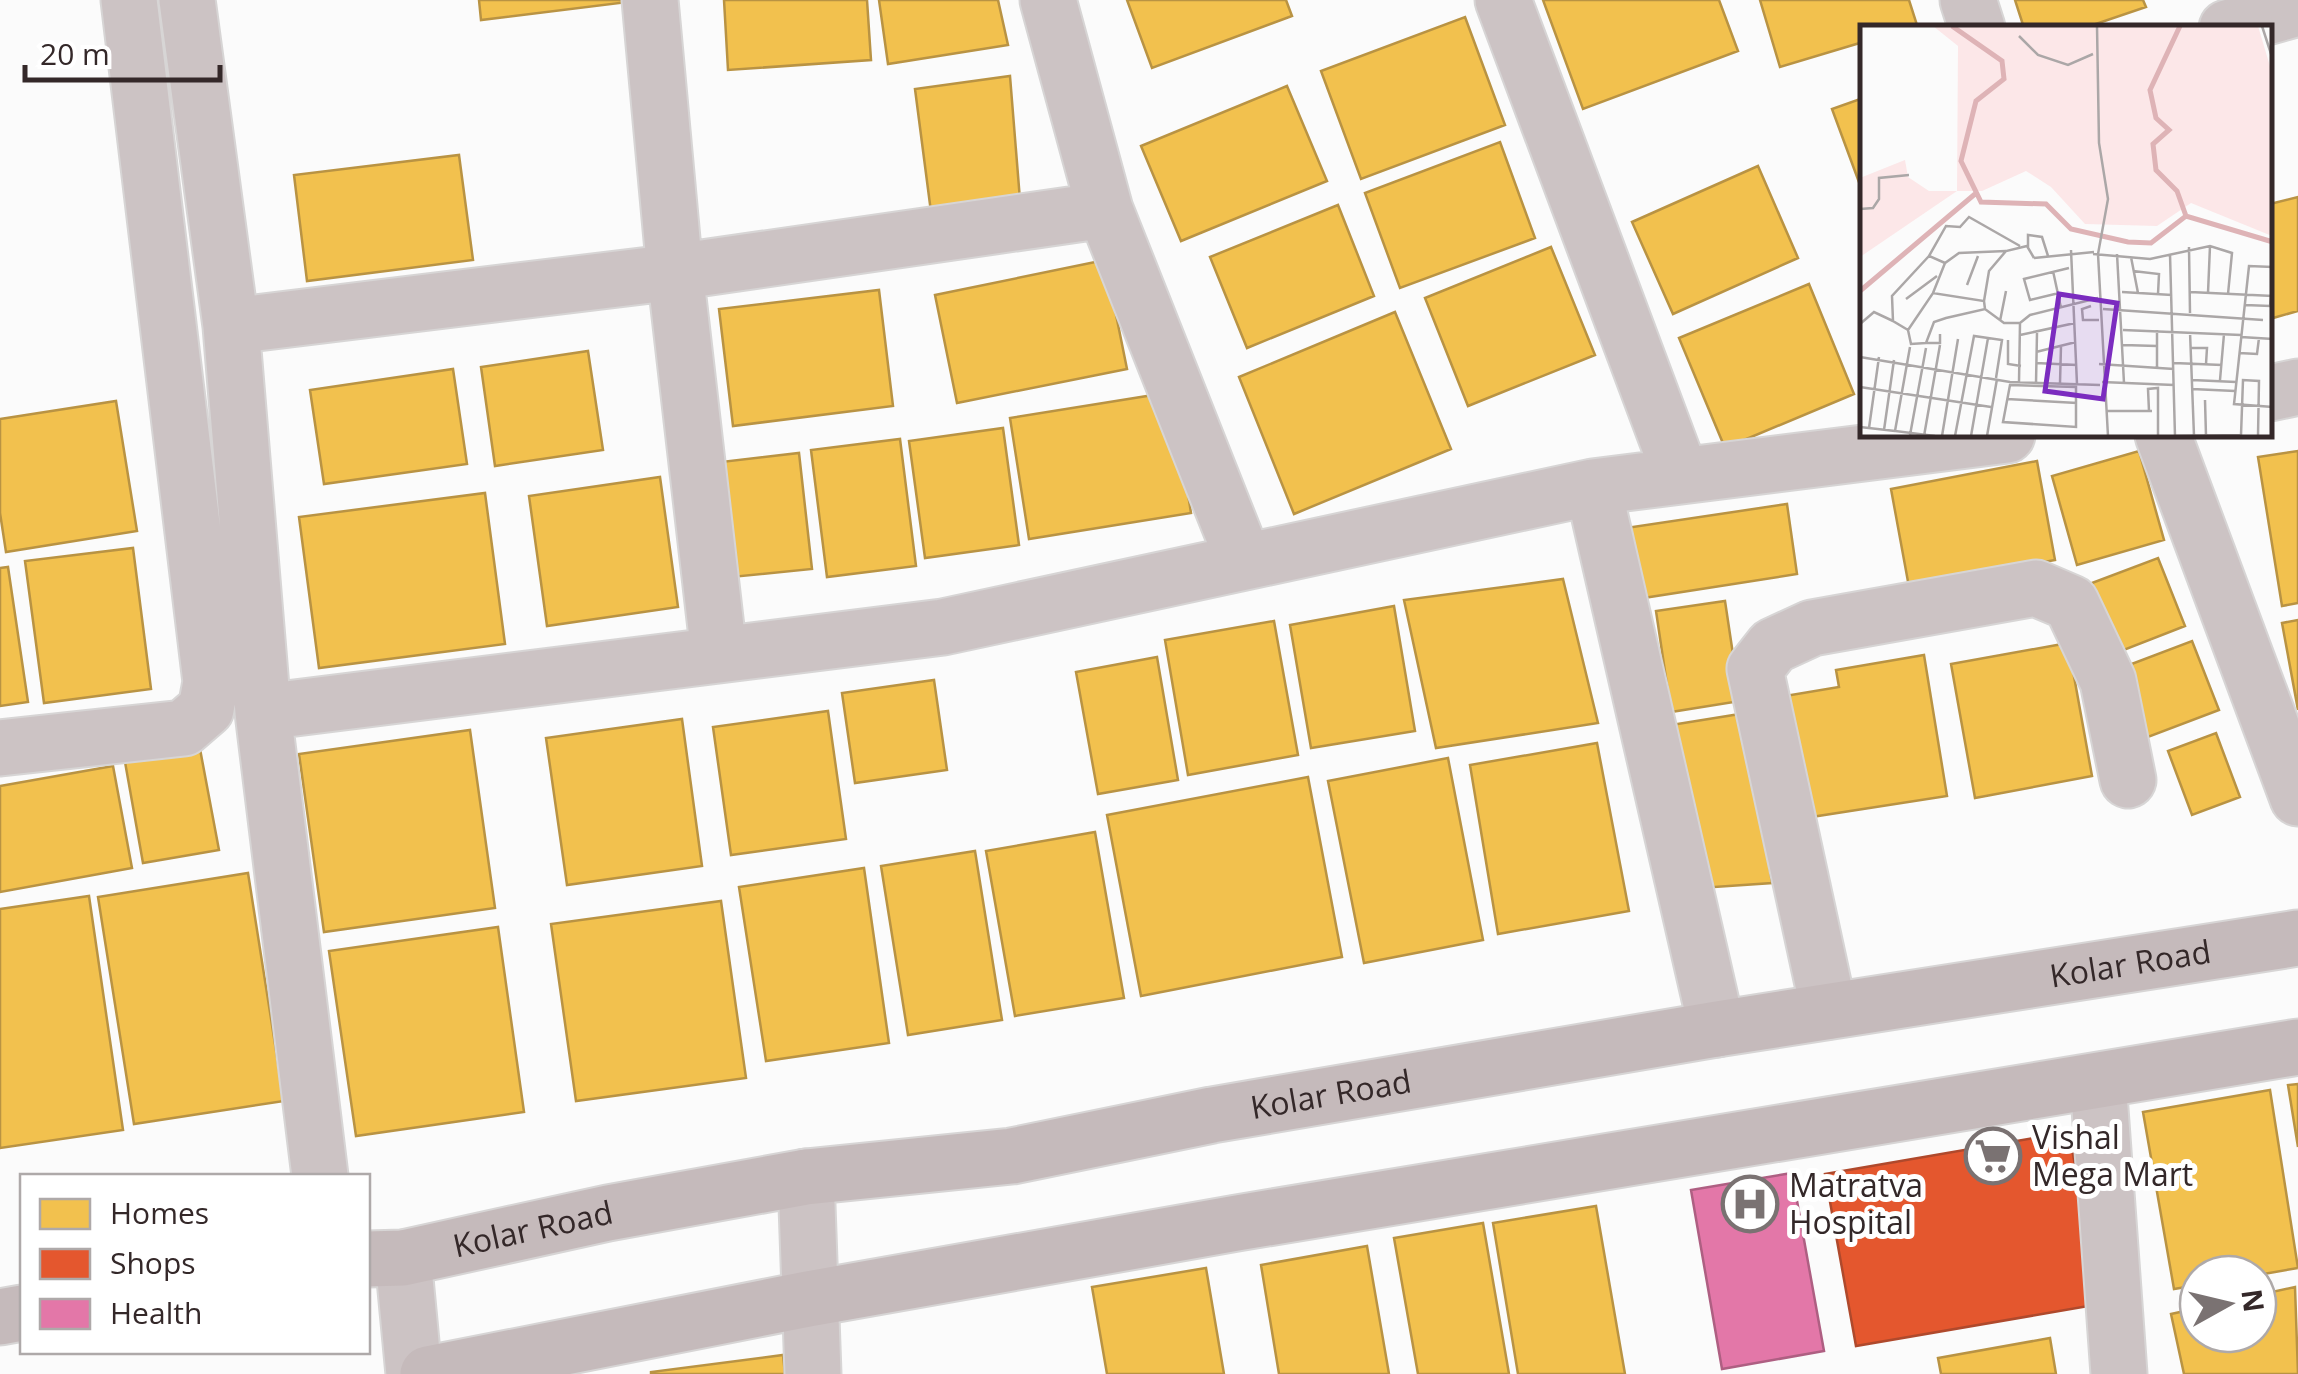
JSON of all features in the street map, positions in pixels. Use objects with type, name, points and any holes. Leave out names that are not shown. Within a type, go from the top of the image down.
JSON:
[{"type":"main road","name":"Kolar Road","points":[[385,1258],[806,1177],[1012,1156],[1212,1115],[1716,1029],[2298,938]]},
{"type":"main road","points":[[428,1374],[808,1299],[1218,1226],[2298,1046]]},
{"type":"street","points":[[0,748],[184,728],[206,708],[211,682],[128,0]]},
{"type":"street","points":[[187,0],[231,326],[263,712],[320,1174]]},
{"type":"street","points":[[650,0],[719,654]]},
{"type":"street","points":[[1048,0],[1105,210],[1244,561]]},
{"type":"street","points":[[1504,0],[1680,474]]},
{"type":"street","points":[[1968,0],[1977,25]]},
{"type":"street","points":[[2238,25],[2298,8]]},
{"type":"street","points":[[231,326],[676,272],[1105,210]]},
{"type":"street","points":[[2273,392],[2298,387]]},
{"type":"street","points":[[263,712],[943,627],[1592,487],[1982,438]]},
{"type":"street","points":[[2164,438],[2298,798]]},
{"type":"street","points":[[1592,487],[1716,1029]]},
{"type":"street","points":[[1829,1011],[1755,669],[1772,646],[1812,628],[2036,588],[2071,603],[2108,680],[2128,780]]},
{"type":"street","points":[[2098,1081],[2119,1374]]},
{"type":"street","points":[[806,1177],[813,1374]]},
{"type":"street","points":[[385,1258],[414,1374]]},
{"type":"building: Homes","points":[[479,0],[636,0],[636,1],[481,20]]},
{"type":"building: Homes","points":[[724,0],[867,0],[871,60],[728,70]]},
{"type":"building: Homes","points":[[879,0],[998,0],[1008,45],[888,64]]},
{"type":"building: Homes","points":[[1127,0],[1286,0],[1292,16],[1152,68]]},
{"type":"building: Homes","points":[[1543,0],[1719,0],[1738,51],[1583,109]]},
{"type":"building: Homes","points":[[1760,0],[1909,0],[1917,25],[1860,25],[1860,43],[1780,67]]},
{"type":"building: Homes","points":[[2015,0],[2143,0],[2146,7],[2093,25],[2023,25]]},
{"type":"building: Homes","points":[[1465,17],[1505,125],[1361,179],[1321,71]]},
{"type":"building: Homes","points":[[1010,76],[1020,200],[931,212],[915,89]]},
{"type":"building: Homes","points":[[1287,86],[1327,181],[1181,241],[1141,146]]},
{"type":"building: Homes","points":[[1860,99],[1860,185],[1832,109]]},
{"type":"building: Homes","points":[[1500,142],[1535,238],[1400,288],[1365,193]]},
{"type":"building: Homes","points":[[459,155],[473,260],[307,281],[294,175]]},
{"type":"building: Homes","points":[[1758,166],[1798,258],[1673,314],[1632,222]]},
{"type":"building: Homes","points":[[2298,197],[2298,311],[2273,318],[2273,203]]},
{"type":"building: Homes","points":[[1338,205],[1374,296],[1247,348],[1210,257]]},
{"type":"building: Homes","points":[[1551,247],[1595,355],[1468,406],[1425,298]]},
{"type":"building: Homes","points":[[1105,260],[1127,369],[957,403],[935,295]]},
{"type":"building: Homes","points":[[1809,284],[1854,394],[1725,448],[1679,338]]},
{"type":"building: Homes","points":[[879,290],[893,406],[733,426],[719,309]]},
{"type":"building: Homes","points":[[1395,312],[1451,449],[1294,514],[1239,377]]},
{"type":"building: Homes","points":[[588,351],[603,450],[495,466],[481,367]]},
{"type":"building: Homes","points":[[453,369],[467,464],[324,484],[310,390]]},
{"type":"building: Homes","points":[[1172,392],[1191,513],[1029,539],[1010,418]]},
{"type":"building: Homes","points":[[116,401],[137,531],[6,552],[0,513],[0,419]]},
{"type":"building: Homes","points":[[1003,428],[1019,545],[925,558],[909,441]]},
{"type":"building: Homes","points":[[900,439],[916,566],[827,577],[811,450]]},
{"type":"building: Homes","points":[[2139,451],[2164,540],[2077,565],[2052,476]]},
{"type":"building: Homes","points":[[2298,451],[2298,603],[2282,606],[2258,457]]},
{"type":"building: Homes","points":[[799,453],[812,569],[732,577],[721,462]]},
{"type":"building: Homes","points":[[2037,461],[2055,560],[1909,587],[1891,489]]},
{"type":"building: Homes","points":[[660,477],[678,607],[547,626],[529,496]]},
{"type":"building: Homes","points":[[485,493],[505,644],[319,668],[299,517]]},
{"type":"building: Homes","points":[[1787,504],[1797,574],[1637,599],[1626,528]]},
{"type":"building: Homes","points":[[133,548],[151,689],[44,703],[25,561]]},
{"type":"building: Homes","points":[[2158,558],[2185,626],[2111,655],[2084,586]]},
{"type":"building: Homes","points":[[8,567],[28,702],[0,706],[0,568]]},
{"type":"building: Homes","points":[[1563,579],[1598,723],[1436,748],[1404,600]]},
{"type":"building: Homes","points":[[1725,601],[1740,701],[1671,712],[1656,611]]},
{"type":"building: Homes","points":[[1394,606],[1415,731],[1311,748],[1290,625]]},
{"type":"building: Homes","points":[[2298,620],[2298,710],[2282,623]]},
{"type":"building: Homes","points":[[1274,621],[1298,755],[1188,775],[1165,640]]},
{"type":"building: Homes","points":[[2192,641],[2219,710],[2148,737],[2121,668]]},
{"type":"building: Homes","points":[[2068,643],[2092,776],[1975,798],[1951,664]]},
{"type":"building: Homes","points":[[1924,655],[1947,796],[1805,818],[1785,696],[1839,687],[1836,670]]},
{"type":"building: Homes","points":[[1157,657],[1178,780],[1098,794],[1076,672]]},
{"type":"building: Homes","points":[[934,680],[947,770],[855,783],[842,693]]},
{"type":"building: Homes","points":[[828,711],[846,839],[731,855],[713,727]]},
{"type":"building: Homes","points":[[1746,713],[1772,883],[1700,888],[1665,726]]},
{"type":"building: Homes","points":[[682,719],[702,866],[567,885],[546,738]]},
{"type":"building: Homes","points":[[470,730],[495,908],[324,932],[299,754]]},
{"type":"building: Homes","points":[[2216,733],[2240,797],[2192,815],[2168,751]]},
{"type":"building: Homes","points":[[1597,743],[1629,911],[1498,934],[1470,765]]},
{"type":"building: Homes","points":[[200,749],[219,850],[143,863],[125,762]]},
{"type":"building: Homes","points":[[1448,758],[1483,940],[1364,963],[1328,781]]},
{"type":"building: Homes","points":[[113,766],[132,868],[0,892],[0,786]]},
{"type":"building: Homes","points":[[1308,777],[1342,957],[1141,996],[1107,815]]},
{"type":"building: Homes","points":[[1095,832],[1124,998],[1015,1016],[986,851]]},
{"type":"building: Homes","points":[[975,851],[1002,1020],[908,1035],[881,866]]},
{"type":"building: Homes","points":[[864,868],[889,1043],[766,1061],[739,887]]},
{"type":"building: Homes","points":[[248,873],[284,1101],[134,1124],[98,897]]},
{"type":"building: Homes","points":[[89,896],[123,1130],[0,1148],[0,909]]},
{"type":"building: Homes","points":[[721,901],[746,1078],[576,1101],[551,924]]},
{"type":"building: Homes","points":[[498,927],[524,1112],[356,1136],[329,951]]},
{"type":"building: Homes","points":[[2298,1084],[2298,1147],[2288,1085]]},
{"type":"building: Homes","points":[[2270,1090],[2298,1268],[2278,1272],[2278,1254],[2178,1254],[2178,1288],[2174,1289],[2143,1112]]},
{"type":"building: Homes","points":[[1596,1206],[1625,1374],[1518,1374],[1493,1223]]},
{"type":"building: Homes","points":[[1483,1223],[1509,1374],[1418,1374],[1394,1238]]},
{"type":"building: Homes","points":[[1367,1246],[1389,1374],[1279,1374],[1261,1265]]},
{"type":"building: Homes","points":[[1206,1268],[1224,1374],[1107,1374],[1092,1287]]},
{"type":"building: Homes","points":[[2295,1287],[2298,1374],[2184,1374],[2180,1354],[2278,1354],[2278,1291]]},
{"type":"building: Homes","points":[[2178,1312],[2178,1346],[2171,1314]]},
{"type":"building: Homes","points":[[2050,1338],[2056,1374],[1941,1374],[1938,1358]]},
{"type":"building: Homes","points":[[783,1355],[785,1374],[651,1374],[651,1372]]},
{"type":"building: Shops","points":[[2069,1132],[2100,1304],[1856,1346],[1825,1174]]},
{"type":"building: Health","points":[[1792,1173],[1824,1351],[1722,1369],[1691,1190]]},
{"type":"place","name":"Vishal Mega Mart","points":[[1993,1156]]},
{"type":"place","name":"Matratva Hospital","points":[[1750,1204]]}]
